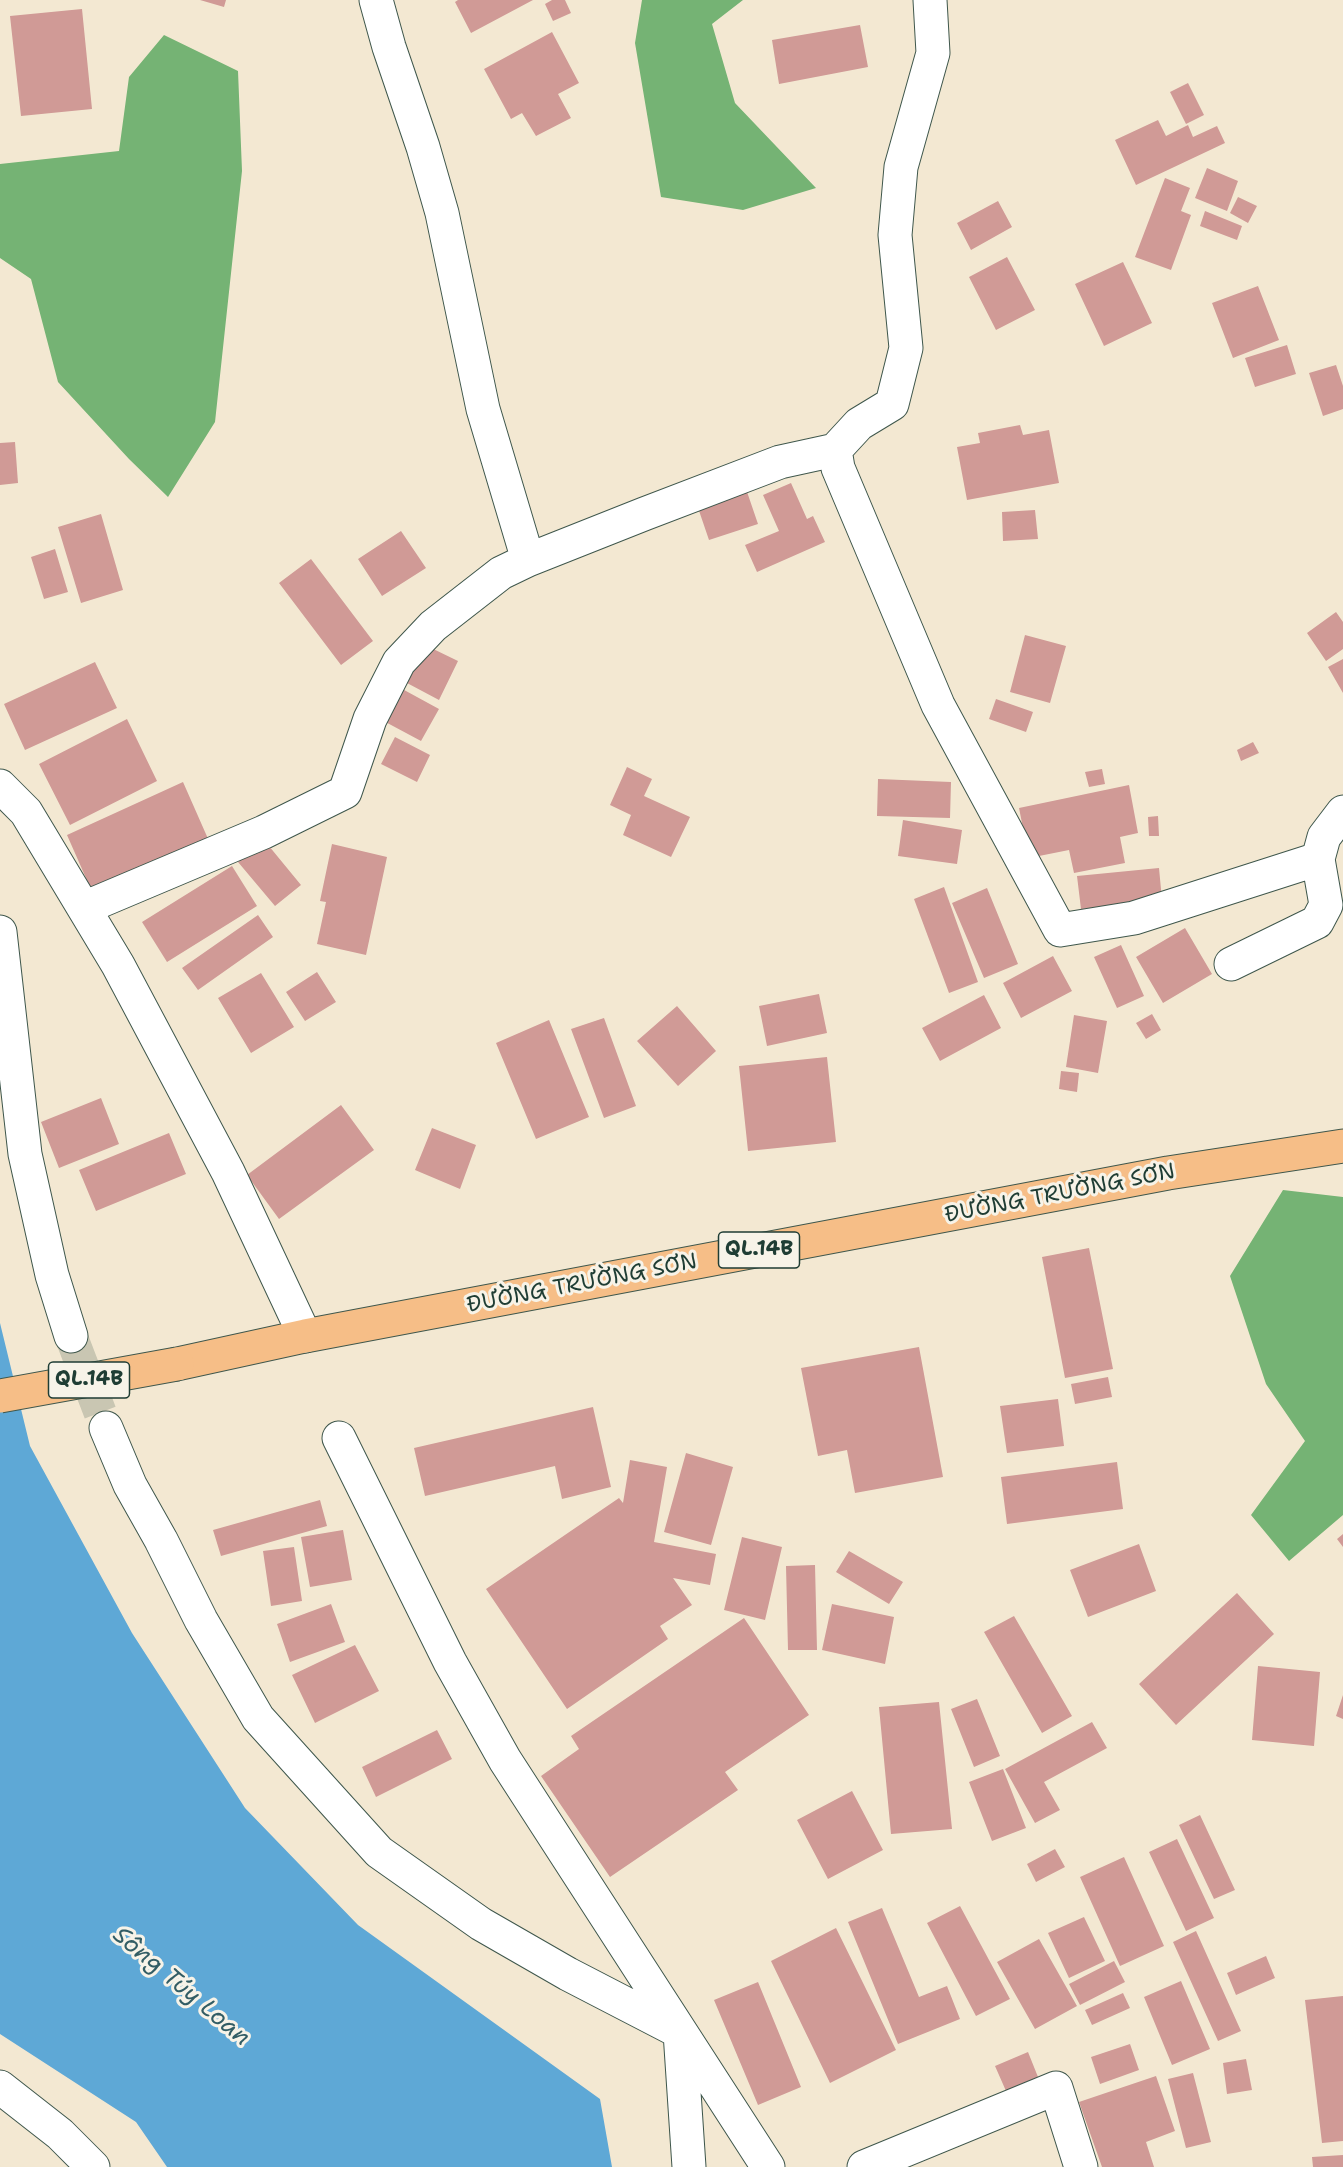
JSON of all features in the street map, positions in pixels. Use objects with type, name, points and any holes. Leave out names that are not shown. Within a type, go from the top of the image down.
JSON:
[{"type":"highway","name":"ĐƯỜNG TRƯỜNG SƠN","points":[[0,1396],[1168,1173],[1343,1146]]},
{"type":"street","points":[[376,0],[442,213],[483,409],[528,560]]},
{"type":"street","points":[[84,908],[264,832],[345,792],[370,719],[399,662],[433,626],[501,573],[528,560],[780,462],[835,450],[859,424],[892,404],[906,348],[895,235],[901,167],[933,53],[930,0]]},
{"type":"street","points":[[835,450],[838,468],[938,705],[1060,930],[1134,918],[1318,859]]},
{"type":"street","points":[[0,786],[26,812],[118,965],[228,1172],[305,1336]]},
{"type":"street","points":[[1231,963],[1317,922],[1326,905],[1318,859],[1324,837],[1343,812]]},
{"type":"street","points":[[0,932],[25,1154],[52,1275],[71,1336]]},
{"type":"street","points":[[106,1428],[130,1485],[161,1540],[201,1620],[258,1718],[379,1852],[481,1924],[568,1974],[681,2032]]},
{"type":"street","points":[[339,1438],[450,1662],[505,1760],[768,2167]]},
{"type":"street","points":[[681,2032],[689,2167]]},
{"type":"street","points":[[0,2087],[60,2134],[93,2167]]},
{"type":"street","points":[[864,2167],[1056,2088],[1081,2167]]},
{"type":"green space","points":[[642,0],[743,0],[712,24],[735,103],[816,188],[743,210],[661,197],[635,43]]},
{"type":"green space","points":[[164,35],[238,71],[242,171],[215,422],[168,497],[129,459],[58,382],[31,279],[0,258],[0,164],[119,151],[129,77]]},
{"type":"green space","points":[[1283,1190],[1343,1197],[1343,1515],[1289,1561],[1251,1515],[1305,1441],[1266,1384],[1230,1276]]},
{"type":"water","name":"Sông Túy Loan","points":[[0,1323],[30,1446],[132,1633],[245,1808],[358,1925],[600,2099],[612,2167],[167,2167],[136,2122],[0,2034]]},
{"type":"building","points":[[200,0],[226,0],[224,7]]},
{"type":"building","points":[[458,0],[533,0],[471,33],[455,2]]},
{"type":"building","points":[[552,0],[565,0],[571,13],[553,21],[545,4]]},
{"type":"building","points":[[82,9],[92,109],[21,116],[10,16]]},
{"type":"building","points":[[860,25],[868,67],[779,84],[772,40]]},
{"type":"building","points":[[552,32],[579,83],[558,94],[571,118],[536,136],[522,113],[511,119],[484,69]]},
{"type":"building","points":[[1188,83],[1204,115],[1186,124],[1170,92]]},
{"type":"building","points":[[1158,120],[1166,136],[1188,125],[1193,137],[1217,126],[1225,143],[1136,185],[1115,140]]},
{"type":"building","points":[[1207,168],[1238,181],[1227,211],[1195,198]]},
{"type":"building","points":[[1165,178],[1190,188],[1181,211],[1191,215],[1171,270],[1135,257]]},
{"type":"building","points":[[1238,197],[1257,206],[1248,223],[1230,213]]},
{"type":"building","points":[[998,201],[1012,227],[971,250],[957,223]]},
{"type":"building","points":[[1205,211],[1242,226],[1237,240],[1200,226]]},
{"type":"building","points":[[1007,257],[1035,310],[996,330],[969,277]]},
{"type":"building","points":[[1123,262],[1152,323],[1104,346],[1075,284]]},
{"type":"building","points":[[1258,286],[1279,340],[1233,358],[1212,303]]},
{"type":"building","points":[[1287,345],[1296,374],[1255,387],[1245,358]]},
{"type":"building","points":[[1336,365],[1343,386],[1343,409],[1323,416],[1309,373]]},
{"type":"building","points":[[1020,425],[1023,435],[1049,430],[1059,483],[967,500],[957,447],[980,443],[978,433]]},
{"type":"building","points":[[15,442],[18,483],[0,485],[0,443]]},
{"type":"building","points":[[744,483],[758,524],[709,540],[695,499]]},
{"type":"building","points":[[791,483],[807,519],[813,516],[825,542],[757,572],[745,545],[779,531],[763,495]]},
{"type":"building","points":[[1035,510],[1038,539],[1003,541],[1002,512]]},
{"type":"building","points":[[101,514],[123,590],[81,603],[58,527]]},
{"type":"building","points":[[401,531],[426,568],[382,596],[358,559]]},
{"type":"building","points":[[55,549],[68,592],[44,599],[31,557]]},
{"type":"building","points":[[311,559],[373,641],[341,665],[279,583]]},
{"type":"building","points":[[1336,612],[1343,622],[1343,649],[1326,661],[1307,633]]},
{"type":"building","points":[[1025,635],[1066,646],[1050,703],[1010,692]]},
{"type":"building","points":[[425,645],[458,661],[439,700],[407,683]]},
{"type":"building","points":[[1343,659],[1343,693],[1328,667]]},
{"type":"building","points":[[95,662],[117,708],[25,750],[4,704]]},
{"type":"building","points":[[395,685],[439,709],[421,741],[378,718]]},
{"type":"building","points":[[996,699],[1033,712],[1026,732],[989,719]]},
{"type":"building","points":[[127,719],[157,781],[70,825],[39,764]]},
{"type":"building","points":[[395,737],[430,755],[417,782],[381,764]]},
{"type":"building","points":[[1253,742],[1259,753],[1241,761],[1237,750]]},
{"type":"building","points":[[627,767],[652,779],[644,796],[690,817],[671,857],[623,835],[631,815],[610,805]]},
{"type":"building","points":[[1102,769],[1105,784],[1089,787],[1085,772]]},
{"type":"building","points":[[878,779],[951,782],[950,818],[877,816]]},
{"type":"building","points":[[183,782],[209,841],[93,894],[67,835]]},
{"type":"building","points":[[1129,785],[1138,833],[1120,837],[1125,863],[1074,873],[1069,850],[1029,858],[1019,808]]},
{"type":"building","points":[[1158,816],[1159,836],[1149,836],[1148,817]]},
{"type":"building","points":[[903,820],[962,830],[957,864],[898,856]]},
{"type":"building","points":[[264,840],[301,885],[275,906],[238,862]]},
{"type":"building","points":[[332,844],[387,857],[366,955],[317,944],[326,902],[320,901]]},
{"type":"building","points":[[232,866],[257,906],[167,962],[142,922]]},
{"type":"building","points":[[1159,868],[1162,900],[1081,909],[1077,876]]},
{"type":"building","points":[[944,887],[978,982],[949,993],[914,899]]},
{"type":"building","points":[[987,888],[1018,964],[984,978],[952,903]]},
{"type":"building","points":[[258,915],[273,937],[198,990],[182,968]]},
{"type":"building","points":[[1185,928],[1212,974],[1163,1003],[1136,957]]},
{"type":"building","points":[[1121,945],[1144,996],[1117,1008],[1094,957]]},
{"type":"building","points":[[1053,956],[1072,991],[1021,1018],[1003,983]]},
{"type":"building","points":[[317,972],[336,1002],[305,1021],[286,992]]},
{"type":"building","points":[[261,973],[294,1027],[251,1053],[218,998]]},
{"type":"building","points":[[819,994],[827,1033],[767,1046],[759,1006]]},
{"type":"building","points":[[984,995],[1001,1028],[940,1061],[922,1028]]},
{"type":"building","points":[[677,1006],[716,1051],[678,1086],[637,1041]]},
{"type":"building","points":[[1152,1014],[1161,1030],[1146,1039],[1136,1023]]},
{"type":"building","points":[[1074,1015],[1107,1021],[1098,1073],[1066,1067]]},
{"type":"building","points":[[604,1018],[636,1106],[604,1118],[571,1029]]},
{"type":"building","points":[[549,1020],[589,1117],[536,1139],[496,1043]]},
{"type":"building","points":[[827,1057],[836,1142],[748,1151],[739,1066]]},
{"type":"building","points":[[1061,1071],[1079,1073],[1077,1092],[1059,1089]]},
{"type":"building","points":[[101,1098],[119,1144],[59,1168],[41,1122]]},
{"type":"building","points":[[341,1105],[374,1150],[279,1219],[247,1175]]},
{"type":"building","points":[[432,1128],[476,1145],[460,1189],[415,1170]]},
{"type":"building","points":[[169,1133],[186,1174],[96,1211],[79,1170]]},
{"type":"building","points":[[1089,1248],[1113,1369],[1065,1378],[1042,1257]]},
{"type":"building","points":[[919,1347],[943,1477],[855,1493],[847,1450],[818,1456],[801,1368]]},
{"type":"building","points":[[1108,1377],[1112,1397],[1075,1404],[1071,1384]]},
{"type":"building","points":[[1058,1399],[1064,1446],[1007,1453],[1000,1406]]},
{"type":"building","points":[[593,1407],[611,1487],[562,1499],[555,1466],[425,1496],[414,1448]]},
{"type":"building","points":[[686,1453],[733,1467],[711,1545],[664,1532]]},
{"type":"building","points":[[630,1460],[667,1467],[654,1542],[716,1554],[710,1585],[673,1578],[692,1605],[660,1626],[668,1639],[567,1709],[486,1589],[619,1498],[623,1503]]},
{"type":"building","points":[[1117,1462],[1123,1509],[1007,1524],[1001,1477]]},
{"type":"building","points":[[320,1500],[327,1526],[221,1556],[213,1530]]},
{"type":"building","points":[[343,1530],[352,1580],[310,1587],[301,1537]]},
{"type":"building","points":[[1343,1534],[1343,1547],[1337,1539]]},
{"type":"building","points":[[742,1537],[782,1547],[765,1620],[724,1610]]},
{"type":"building","points":[[1139,1544],[1156,1591],[1088,1617],[1070,1570]]},
{"type":"building","points":[[294,1547],[302,1601],[271,1606],[263,1551]]},
{"type":"building","points":[[849,1551],[903,1582],[889,1604],[836,1572]]},
{"type":"building","points":[[815,1565],[817,1650],[788,1650],[786,1566]]},
{"type":"building","points":[[1237,1593],[1274,1634],[1176,1725],[1139,1684]]},
{"type":"building","points":[[331,1604],[345,1642],[290,1662],[277,1624]]},
{"type":"building","points":[[832,1604],[894,1617],[885,1664],[822,1650]]},
{"type":"building","points":[[1014,1616],[1072,1716],[1042,1733],[984,1632]]},
{"type":"building","points":[[744,1618],[809,1715],[725,1772],[738,1790],[610,1877],[541,1776],[579,1749],[571,1736]]},
{"type":"building","points":[[355,1645],[379,1691],[315,1723],[292,1675]]},
{"type":"building","points":[[1258,1666],[1320,1672],[1314,1746],[1252,1740]]},
{"type":"building","points":[[1343,1695],[1343,1719],[1336,1716]]},
{"type":"building","points":[[977,1699],[1000,1756],[974,1767],[951,1709]]},
{"type":"building","points":[[939,1702],[952,1829],[891,1834],[879,1707]]},
{"type":"building","points":[[1092,1722],[1107,1748],[1044,1782],[1060,1810],[1035,1823],[1005,1769]]},
{"type":"building","points":[[437,1730],[452,1759],[376,1797],[362,1767]]},
{"type":"building","points":[[1003,1769],[1026,1828],[992,1841],[969,1782]]},
{"type":"building","points":[[852,1791],[883,1850],[828,1879],[797,1820]]},
{"type":"building","points":[[1200,1815],[1235,1890],[1214,1899],[1179,1825]]},
{"type":"building","points":[[1177,1839],[1214,1918],[1186,1931],[1149,1852]]},
{"type":"building","points":[[1055,1849],[1065,1867],[1036,1882],[1027,1864]]},
{"type":"building","points":[[1124,1857],[1164,1946],[1120,1966],[1080,1877]]},
{"type":"building","points":[[960,1906],[1010,1999],[976,2016],[927,1923]]},
{"type":"building","points":[[882,1908],[919,1997],[947,1986],[960,2019],[898,2044],[848,1922]]},
{"type":"building","points":[[1084,1917],[1105,1961],[1069,1978],[1048,1933]]},
{"type":"building","points":[[836,1928],[896,2050],[830,2083],[771,1961]]},
{"type":"building","points":[[1196,1931],[1241,2031],[1218,2041],[1173,1942]]},
{"type":"building","points":[[1039,1939],[1077,2006],[1035,2029],[997,1962]]},
{"type":"building","points":[[1266,1956],[1275,1978],[1236,1995],[1227,1973]]},
{"type":"building","points":[[1114,1961],[1125,1982],[1080,2005],[1069,1984]]},
{"type":"building","points":[[1181,1981],[1210,2049],[1172,2065],[1144,1997]]},
{"type":"building","points":[[758,1982],[801,2087],[758,2105],[714,2000]]},
{"type":"building","points":[[1123,1993],[1130,2008],[1092,2025],[1085,2010]]},
{"type":"building","points":[[1343,1996],[1343,2141],[1322,2143],[1305,2000]]},
{"type":"building","points":[[1130,2044],[1139,2070],[1100,2084],[1091,2057]]},
{"type":"building","points":[[1028,2052],[1038,2077],[1006,2091],[995,2066]]},
{"type":"building","points":[[1246,2059],[1252,2090],[1227,2094],[1223,2063]]},
{"type":"building","points":[[1193,2073],[1211,2142],[1186,2148],[1168,2079]]},
{"type":"building","points":[[1156,2076],[1175,2131],[1146,2142],[1154,2167],[1102,2167],[1079,2102]]},
{"type":"building","points":[[1343,2155],[1343,2167],[1313,2167],[1312,2157]]},
{"type":"tunnel","points":[[71,1336],[106,1428]]}]
